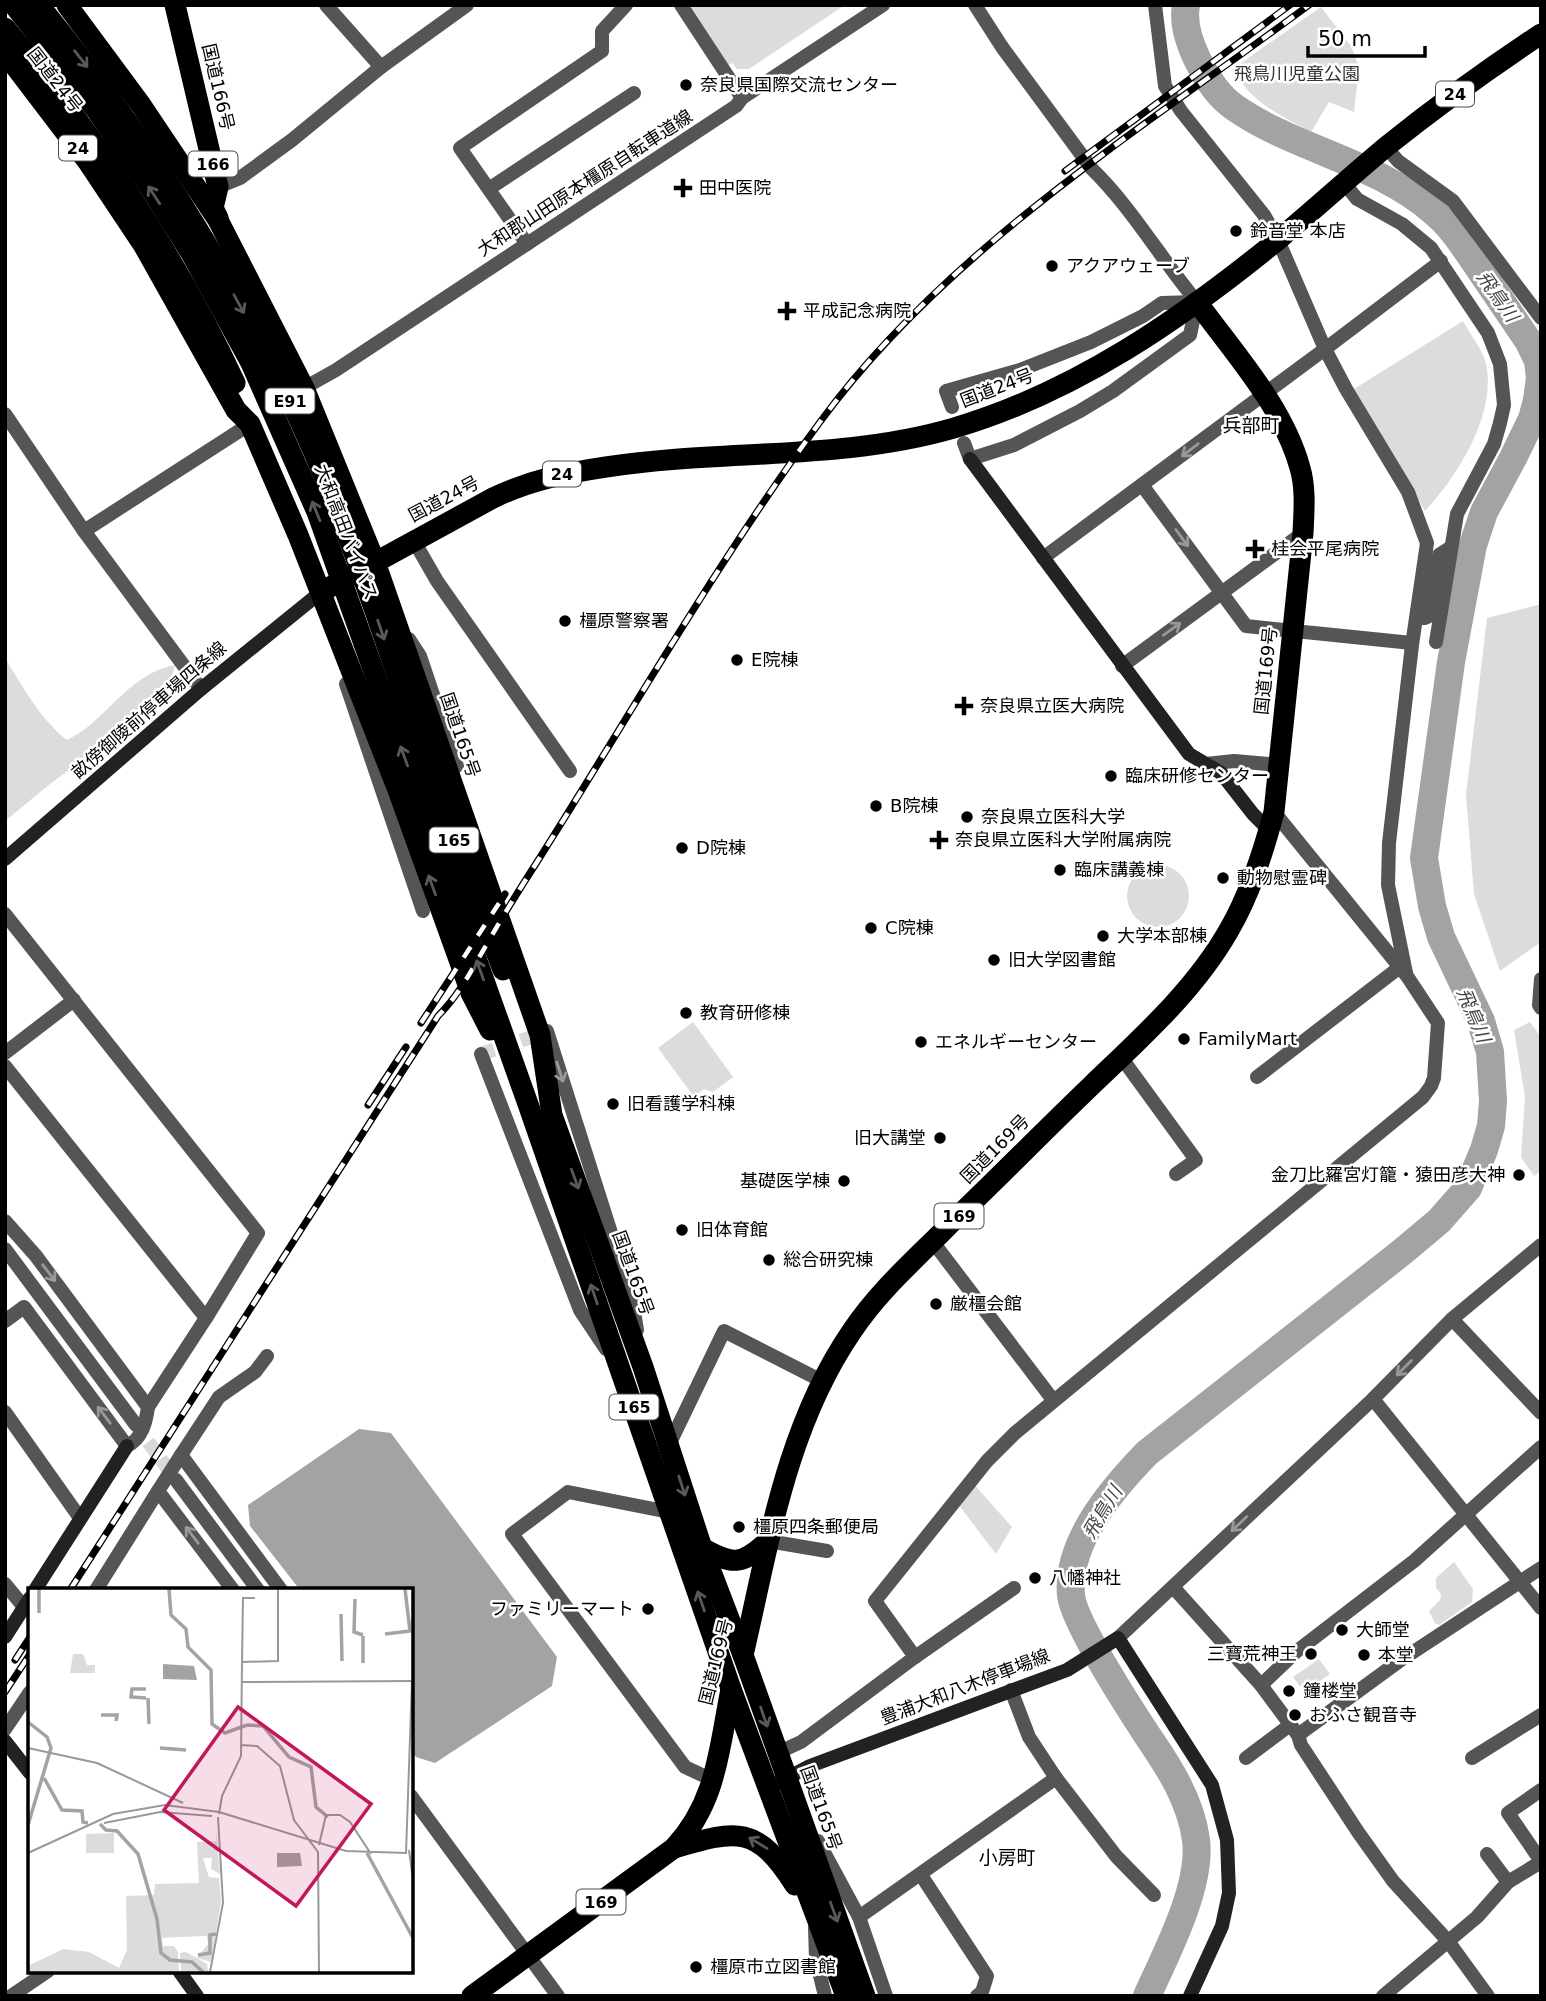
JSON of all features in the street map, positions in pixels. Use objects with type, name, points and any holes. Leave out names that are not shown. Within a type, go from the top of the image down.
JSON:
[{"type":"highway","name":"大和高田バイパス","points":[[14,5],[97,111],[191,253],[251,363],[317,512],[358,568],[528,1104],[544,1120]]},
{"type":"highway","name":"大和高田バイパス","points":[[39,5],[113,101],[167,180],[206,244],[295,412],[330,491],[519,1014],[544,1120]]},
{"type":"highway","name":"国道166号","points":[[175,5],[218,187],[213,208],[218,220]]},
{"type":"highway","points":[[5,51],[67,6],[141,105],[218,220],[304,388],[358,568]]},
{"type":"highway","points":[[5,28],[45,76],[134,202],[175,267],[212,333],[245,404],[250,424],[304,388]]},
{"type":"highway","name":"国道24号","points":[[5,51],[88,162],[144,246],[236,410],[250,424],[321,592],[358,568],[493,498],[518,486],[552,476],[674,458],[768,454],[890,443],[952,429],[1055,390],[1135,346],[1197,302],[1278,240],[1430,112],[1541,34]]},
{"type":"highway","name":"国道169号","points":[[472,1996],[674,1849],[696,1822],[710,1792],[768,1541],[794,1448],[822,1381],[851,1332],[903,1268],[933,1242],[1177,999],[1214,953],[1244,900],[1272,821],[1294,630],[1304,490],[1301,470],[1283,426],[1264,394],[1197,302]]},
{"type":"highway","name":"国道165号","points":[[358,568],[395,617],[540,1035],[544,1120],[633,1370],[669,1512],[732,1689],[777,1783],[803,1824],[865,1996]]},
{"type":"highway","name":"165","points":[[321,592],[398,790],[471,993],[528,1104]]},
{"type":"highway","name":"国道165号","points":[[633,1370],[668,1445],[702,1548],[777,1753],[777,1783],[815,1915],[846,1996]]},
{"type":"highway","points":[[702,1548],[723,1560],[738,1562],[752,1556],[768,1541]]},
{"type":"highway","points":[[674,1849],[717,1836],[751,1838],[780,1862],[815,1915]]},
{"type":"main road","points":[[970,459],[1189,754],[1222,773],[1253,814],[1272,821]]},
{"type":"main road","name":"畝傍御陵前停車場四条線","points":[[5,859],[201,689],[321,592]]},
{"type":"main road","points":[[36,1588],[127,1446]]},
{"type":"main road","points":[[5,1637],[27,1602]]},
{"type":"main road","points":[[1114,1641],[1208,1778],[1227,1840],[1229,1893],[1223,1926],[1190,1996]]},
{"type":"main road","name":"豊浦大和八木停車場線","points":[[777,1783],[810,1766],[1067,1670],[1114,1641]]},
{"type":"main road","points":[[5,1741],[28,1770]]},
{"type":"main road","points":[[180,1973],[193,1994]]},
{"type":"street","points":[[326,5],[381,66]]},
{"type":"street","points":[[218,187],[251,171],[381,66],[467,5]]},
{"type":"street","points":[[527,244],[460,148],[602,51],[602,32],[626,5]]},
{"type":"street","points":[[681,5],[743,98]]},
{"type":"street","name":"大和郡山田原本橿原自転車道線","points":[[304,388],[336,370],[736,106],[743,98],[883,5]]},
{"type":"street","points":[[975,5],[1002,47],[1092,169],[1109,186],[1197,302]]},
{"type":"street","points":[[1155,5],[1165,86],[1181,111],[1264,215],[1278,240],[1325,349],[1408,492],[1427,543],[1412,643],[1389,843],[1388,885],[1403,972]]},
{"type":"street","points":[[490,188],[634,93]]},
{"type":"street","points":[[1379,153],[1398,161],[1453,201],[1541,318]]},
{"type":"street","points":[[1346,181],[1357,199],[1391,216],[1418,236],[1441,261],[1496,349],[1503,380],[1504,405],[1493,444],[1457,514],[1436,642]]},
{"type":"street","points":[[1042,558],[1441,261]]},
{"type":"street","points":[[952,407],[946,391],[1020,370],[1091,342],[1143,316],[1162,303],[1197,302]]},
{"type":"street","points":[[964,443],[970,459],[1014,445],[1113,391],[1190,335],[1197,302]]},
{"type":"street","points":[[5,414],[84,531],[201,689]]},
{"type":"street","points":[[84,531],[250,424]]},
{"type":"street","points":[[1142,485],[1246,626],[1412,643]]},
{"type":"street","points":[[1122,666],[1303,533]]},
{"type":"street","points":[[414,541],[437,582],[570,771]]},
{"type":"street","points":[[1417,618],[1429,616],[1439,555],[1450,548]]},
{"type":"street","points":[[321,592],[330,639],[423,911]]},
{"type":"street","points":[[395,617],[420,656],[480,834]]},
{"type":"street","points":[[1206,764],[1234,761],[1279,765]]},
{"type":"street","points":[[915,1657],[875,1601],[987,1461],[1053,1399],[1314,1189],[1423,1097],[1432,1086],[1438,1023],[1403,972],[1272,821]]},
{"type":"street","points":[[5,914],[257,1233],[148,1407],[146,1425],[133,1443],[127,1446],[24,1307],[5,1321]]},
{"type":"street","points":[[522,961],[548,1032],[632,1298],[633,1370]]},
{"type":"street","points":[[1257,1077],[1403,972]]},
{"type":"street","points":[[1541,979],[1541,1008]]},
{"type":"street","points":[[5,1053],[74,1000]]},
{"type":"street","points":[[481,1054],[580,1310],[633,1370]]},
{"type":"street","points":[[1121,1057],[1196,1160],[1176,1174]]},
{"type":"street","points":[[5,1066],[206,1318]]},
{"type":"street","points":[[5,1221],[36,1256],[148,1407]]},
{"type":"street","points":[[933,1242],[1053,1399]]},
{"type":"street","points":[[1114,1641],[1373,1399],[1452,1320],[1541,1245]]},
{"type":"street","points":[[5,1249],[136,1425]]},
{"type":"street","points":[[1452,1320],[1541,1413]]},
{"type":"street","points":[[668,1445],[724,1331],[822,1381]]},
{"type":"street","points":[[97,1588],[219,1397],[255,1372],[267,1356]]},
{"type":"street","points":[[1373,1399],[1541,1608]]},
{"type":"street","points":[[5,1412],[80,1518]]},
{"type":"street","points":[[1261,1685],[1297,1651],[1414,1561],[1541,1447]]},
{"type":"street","points":[[181,1455],[280,1588]]},
{"type":"street","points":[[176,1480],[257,1588]]},
{"type":"street","points":[[158,1491],[231,1588]]},
{"type":"street","points":[[669,1512],[568,1492],[512,1534],[685,1767],[713,1780]]},
{"type":"street","points":[[768,1541],[827,1551]]},
{"type":"street","points":[[1246,1758],[1294,1730],[1541,1567]]},
{"type":"street","points":[[5,1584],[27,1602]]},
{"type":"street","points":[[1173,1587],[1261,1685],[1294,1730],[1301,1745],[1393,1881],[1448,1941],[1488,1996]]},
{"type":"street","points":[[777,1753],[802,1742],[915,1657],[1014,1588]]},
{"type":"street","points":[[1011,1690],[1029,1737],[1056,1778],[1116,1856],[1154,1895]]},
{"type":"street","points":[[5,1729],[28,1695]]},
{"type":"street","points":[[1472,1758],[1540,1718]]},
{"type":"street","points":[[859,1917],[1056,1778]]},
{"type":"street","points":[[1383,1996],[1477,1917],[1508,1882],[1541,1861],[1508,1813],[1541,1790]]},
{"type":"street","points":[[413,1799],[558,1996]]},
{"type":"street","points":[[803,1824],[816,1839],[859,1917],[886,1996]]},
{"type":"street","points":[[1488,1854],[1508,1882]]},
{"type":"street","points":[[920,1875],[987,1976],[982,1992],[976,1996]]},
{"type":"street","points":[[815,1915],[816,1959],[825,1996]]},
{"type":"street","points":[[12,1996],[45,1973]]},
{"type":"green space","points":[[688,5],[845,5],[749,69],[737,69],[732,63],[728,65]]},
{"type":"green space","name":"飛鳥川児童公園","points":[[1321,7],[1351,46],[1359,67],[1354,112],[1329,102],[1311,132],[1256,99],[1247,90],[1234,68]]},
{"type":"green space","points":[[1463,321],[1486,364],[1486,403],[1472,444],[1450,481],[1425,511],[1354,389]]},
{"type":"green space","points":[[1541,604],[1541,942],[1500,971],[1474,894],[1466,795],[1487,618]]},
{"type":"green space","points":[[5,658],[40,712],[67,740],[87,727],[139,681],[162,668],[175,665],[166,698],[5,821]]},
{"type":"green space","points":[[1158,865],[1170,867],[1180,874],[1187,884],[1187,908],[1180,918],[1170,925],[1158,927],[1146,925],[1136,918],[1129,908],[1127,896],[1129,884],[1136,874],[1146,867]]},
{"type":"green space","points":[[693,1022],[733,1077],[713,1092],[704,1089],[694,1097],[658,1048]]},
{"type":"green space","points":[[1530,1022],[1541,1037],[1541,1171],[1534,1176],[1521,1157],[1525,1097],[1514,1030]]},
{"type":"green space","points":[[971,1481],[1012,1527],[996,1554],[955,1500]]},
{"type":"green space","points":[[1454,1562],[1473,1589],[1472,1602],[1439,1625],[1429,1611],[1440,1600],[1436,1578]]},
{"type":"green space","points":[[1319,1659],[1330,1674],[1304,1692],[1293,1677]]},
{"type":"shaded area","points":[[359,1429],[391,1433],[557,1657],[552,1686],[435,1763],[416,1757],[413,1753],[413,1588],[298,1588],[250,1526],[248,1505]]},
{"type":"waterway","name":"飛鳥川","points":[[1147,1996],[1188,1898],[1194,1878],[1196,1840],[1178,1785],[1103,1665],[1081,1624],[1071,1595],[1071,1575],[1076,1555],[1094,1517],[1120,1482],[1147,1453],[1439,1221],[1468,1188],[1484,1150],[1491,1126],[1493,1101],[1490,1052],[1481,1021],[1441,937],[1432,906],[1424,858],[1451,662],[1473,545],[1484,512],[1532,419],[1540,378],[1538,361],[1529,342],[1447,225],[1435,213],[1388,181],[1283,135],[1224,99],[1198,61],[1187,31],[1186,5]]},
{"type":"tunnel","points":[[481,1054],[546,1032]]},
{"type":"tunnel","points":[[136,1425],[176,1480]]},
{"type":"railway","points":[[1065,171],[1290,5]]},
{"type":"railway","points":[[71,1588],[438,1016],[463,984],[745,529],[820,422],[871,360],[926,302],[986,247],[1113,147],[1309,5]]},
{"type":"railway","points":[[421,1023],[505,894]]},
{"type":"railway","points":[[368,1105],[406,1047]]},
{"type":"railway","points":[[15,1660],[28,1640]]},
{"type":"railway","points":[[5,1692],[28,1657]]},
{"type":"place","name":"奈良県国際交流センター","points":[[686,85]]},
{"type":"place","name":"田中医院","points":[[683,188]]},
{"type":"place","name":"鈴音堂 本店","points":[[1236,231]]},
{"type":"place","name":"アクアウェーブ","points":[[1052,266]]},
{"type":"place","name":"平成記念病院","points":[[787,311]]},
{"type":"place","name":"桂会平尾病院","points":[[1255,549]]},
{"type":"place","name":"橿原警察署","points":[[565,621]]},
{"type":"place","name":"E院棟","points":[[737,660]]},
{"type":"place","name":"奈良県立医大病院","points":[[964,706]]},
{"type":"place","name":"臨床研修センター","points":[[1111,776]]},
{"type":"place","name":"B院棟","points":[[876,806]]},
{"type":"place","name":"奈良県立医科大学","points":[[967,817]]},
{"type":"place","name":"奈良県立医科大学附属病院","points":[[939,840]]},
{"type":"place","name":"D院棟","points":[[682,848]]},
{"type":"place","name":"臨床講義棟","points":[[1060,870]]},
{"type":"place","name":"動物慰霊碑","points":[[1223,878]]},
{"type":"place","name":"C院棟","points":[[871,928]]},
{"type":"place","name":"大学本部棟","points":[[1103,936]]},
{"type":"place","name":"旧大学図書館","points":[[994,960]]},
{"type":"place","name":"教育研修棟","points":[[686,1013]]},
{"type":"place","name":"FamilyMart","points":[[1184,1039]]},
{"type":"place","name":"エネルギーセンター","points":[[921,1042]]},
{"type":"place","name":"旧看護学科棟","points":[[613,1104]]},
{"type":"place","name":"旧大講堂","points":[[940,1138]]},
{"type":"place","name":"金刀比羅宮灯籠・猿田彦大神","points":[[1519,1175]]},
{"type":"place","name":"基礎医学棟","points":[[844,1181]]},
{"type":"place","name":"旧体育館","points":[[682,1230]]},
{"type":"place","name":"総合研究棟","points":[[769,1260]]},
{"type":"place","name":"厳橿会館","points":[[936,1304]]},
{"type":"place","name":"橿原四条郵便局","points":[[739,1527]]},
{"type":"place","name":"八幡神社","points":[[1035,1578]]},
{"type":"place","name":"ファミリーマート","points":[[648,1609]]},
{"type":"place","name":"大師堂","points":[[1342,1630]]},
{"type":"place","name":"三寶荒神王","points":[[1311,1654]]},
{"type":"place","name":"本堂","points":[[1364,1655]]},
{"type":"place","name":"鐘楼堂","points":[[1289,1691]]},
{"type":"place","name":"おふさ観音寺","points":[[1295,1715]]},
{"type":"place","name":"橿原市立図書館","points":[[696,1967]]},
{"type":"district","name":"兵部町","points":[[1251,425]]},
{"type":"district","name":"小房町","points":[[1007,1857]]}]
